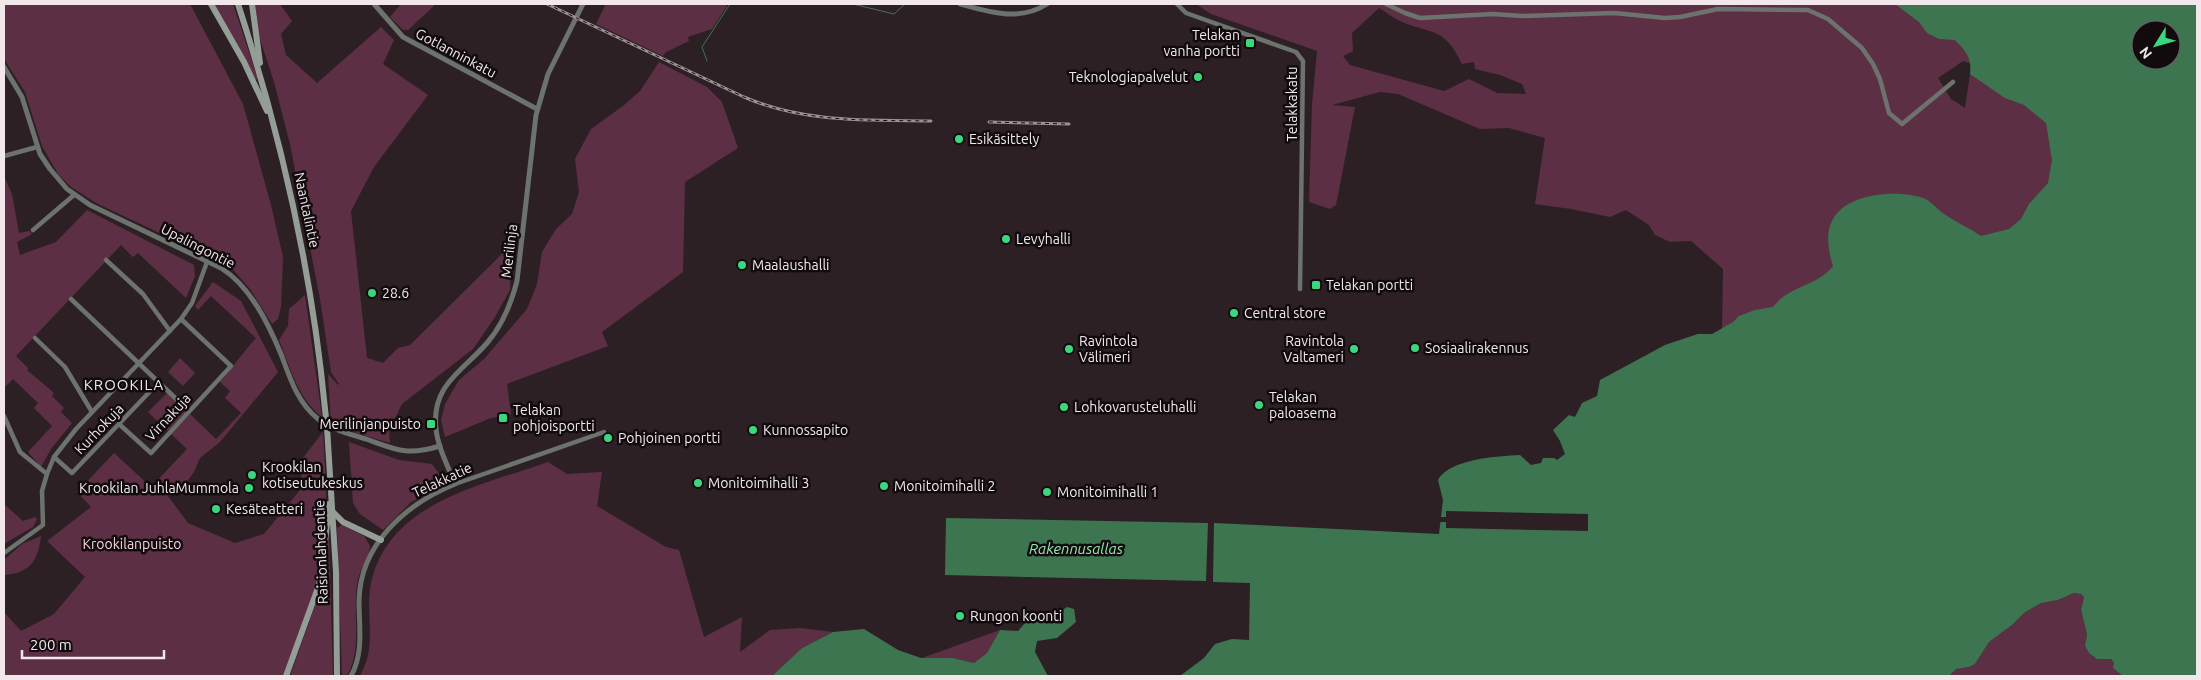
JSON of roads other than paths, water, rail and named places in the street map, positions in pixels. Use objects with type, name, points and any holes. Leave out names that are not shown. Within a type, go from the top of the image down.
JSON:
[{"type":"main road","points":[[210,4],[244,62],[274,126]]},
{"type":"main road","name":"Naantalintie","points":[[238,4],[262,79],[304,259],[317,334],[327,427]]},
{"type":"main road","points":[[252,4],[262,79]]},
{"type":"main road","name":"Raisionlahdentie","points":[[327,427],[333,512],[337,673]]},
{"type":"main road","points":[[286,676],[313,604],[322,570],[331,475]]},
{"type":"main road","points":[[333,512],[343,522],[381,540]]},
{"type":"street","name":"Gotlanninkatu","points":[[374,4],[403,37],[537,109]]},
{"type":"street","name":"Merilinja","points":[[455,484],[440,446],[436,417],[443,390],[455,373],[494,335],[515,290],[537,109],[548,74],[583,4]]},
{"type":"street","points":[[960,4],[987,11],[1014,14],[1029,12],[1047,4]]},
{"type":"street","name":"Telakkakatu","points":[[1177,4],[1186,13],[1296,52],[1304,60],[1300,289]]},
{"type":"street","points":[[1386,4],[1420,18],[1493,14],[1522,16],[1614,13],[1664,18],[1680,17],[1718,9],[1808,10],[1828,19],[1862,48],[1880,79],[1889,114],[1902,124],[1953,82]]},
{"type":"street","name":"Upalingontie","points":[[4,67],[22,97],[37,147],[50,169],[74,195],[229,273],[247,291],[274,337],[298,396],[316,418],[340,431],[404,452],[422,452],[440,446]]},
{"type":"street","points":[[4,156],[37,147]]},
{"type":"street","points":[[33,230],[74,195]]},
{"type":"street","points":[[106,260],[143,294],[170,330]]},
{"type":"street","points":[[4,553],[17,542],[41,528],[44,523],[42,491],[54,457],[92,412],[181,319],[192,303],[207,262]]},
{"type":"street","points":[[71,299],[189,411]]},
{"type":"street","name":"Virnakuja","points":[[120,424],[151,453],[231,366],[181,319]]},
{"type":"street","points":[[35,338],[65,367],[92,412]]},
{"type":"street","name":"Kurhokuja","points":[[54,457],[72,474],[159,382]]},
{"type":"street","points":[[4,416],[20,452],[47,474]]},
{"type":"street","name":"Telakkatie","points":[[350,676],[356,665],[360,646],[359,596],[362,578],[370,557],[387,530],[412,506],[424,498],[455,484],[604,432]]},
{"type":"water","points":[[1895,4],[2197,4],[2197,676],[2123,676],[2113,668],[2114,663],[2111,659],[2097,659],[2089,653],[2085,646],[2087,634],[2081,610],[2084,597],[2081,594],[2074,593],[2058,600],[2041,603],[2024,613],[2012,625],[1989,642],[1975,664],[1956,669],[1949,676],[1180,676],[1204,658],[1215,644],[1232,639],[1249,640],[1250,583],[1213,582],[1214,523],[1439,534],[1443,500],[1438,480],[1444,473],[1452,467],[1463,463],[1499,456],[1520,455],[1531,465],[1541,463],[1543,458],[1554,458],[1557,460],[1565,454],[1553,430],[1569,415],[1575,417],[1582,403],[1597,396],[1600,380],[1665,345],[1698,334],[1712,334],[1733,322],[1739,316],[1755,310],[1773,307],[1779,300],[1827,273],[1833,266],[1828,244],[1830,226],[1839,212],[1848,204],[1860,199],[1886,194],[1912,195],[1926,199],[1944,214],[1981,236],[2009,229],[2021,219],[2029,204],[2048,183],[2052,160],[2046,123],[2024,105],[2005,98],[1970,74],[1970,63],[1967,55],[1955,40],[1939,39],[1927,33],[1919,22]]},
{"type":"water","name":"Rakennusallas","points":[[946,518],[1208,523],[1206,581],[945,575]]},
{"type":"water","points":[[1067,607],[1074,609],[1076,622],[1057,638],[1037,641],[1035,652],[1048,676],[772,676],[802,648],[833,632],[864,629],[898,650],[921,658],[953,658],[974,663],[987,653],[1000,630],[1018,631],[1025,623],[1047,621]]},
{"type":"waterway","points":[[707,61],[702,47],[730,4]]},
{"type":"waterway","points":[[853,4],[894,14],[905,4]]},
{"type":"railway","points":[[547,4],[744,97],[767,105],[813,116],[860,120],[931,121]]},
{"type":"railway","points":[[989,122],[1069,124]]},
{"type":"place","name":"Telakan vanha portti","points":[[1250,43]]},
{"type":"place","name":"Teknologiapalvelut","points":[[1198,77]]},
{"type":"place","name":"Esikäsittely","points":[[959,139]]},
{"type":"place","name":"Levyhalli","points":[[1006,239]]},
{"type":"place","name":"Maalaushalli","points":[[742,265]]},
{"type":"place","name":"Telakan portti","points":[[1316,285]]},
{"type":"place","name":"28.6","points":[[372,293]]},
{"type":"place","name":"Central store","points":[[1234,313]]},
{"type":"place","name":"Sosiaalirakennus","points":[[1415,348]]},
{"type":"place","name":"Ravintola Välimeri","points":[[1069,349]]},
{"type":"place","name":"Ravintola Valtameri","points":[[1354,349]]},
{"type":"place","name":"Telakan paloasema","points":[[1259,405]]},
{"type":"place","name":"Lohkovarusteluhalli","points":[[1064,407]]},
{"type":"place","name":"Telakan pohjoisportti","points":[[503,418]]},
{"type":"place","name":"Merilinjanpuisto","points":[[431,424]]},
{"type":"place","name":"Kunnossapito","points":[[753,430]]},
{"type":"place","name":"Pohjoinen portti","points":[[608,438]]},
{"type":"place","name":"Krookilan kotiseutukeskus","points":[[252,475]]},
{"type":"place","name":"Monitoimihalli 3","points":[[698,483]]},
{"type":"place","name":"Monitoimihalli 2","points":[[884,486]]},
{"type":"place","name":"Krookilan JuhlaMummola","points":[[249,488]]},
{"type":"place","name":"Monitoimihalli 1","points":[[1047,492]]},
{"type":"place","name":"Kesäteatteri","points":[[216,509]]},
{"type":"place","name":"Rungon koonti","points":[[960,616]]},
{"type":"district","name":"KROOKILA","points":[[124,385]]},
{"type":"park label","name":"Krookilanpuisto","points":[[132,544]]}]
